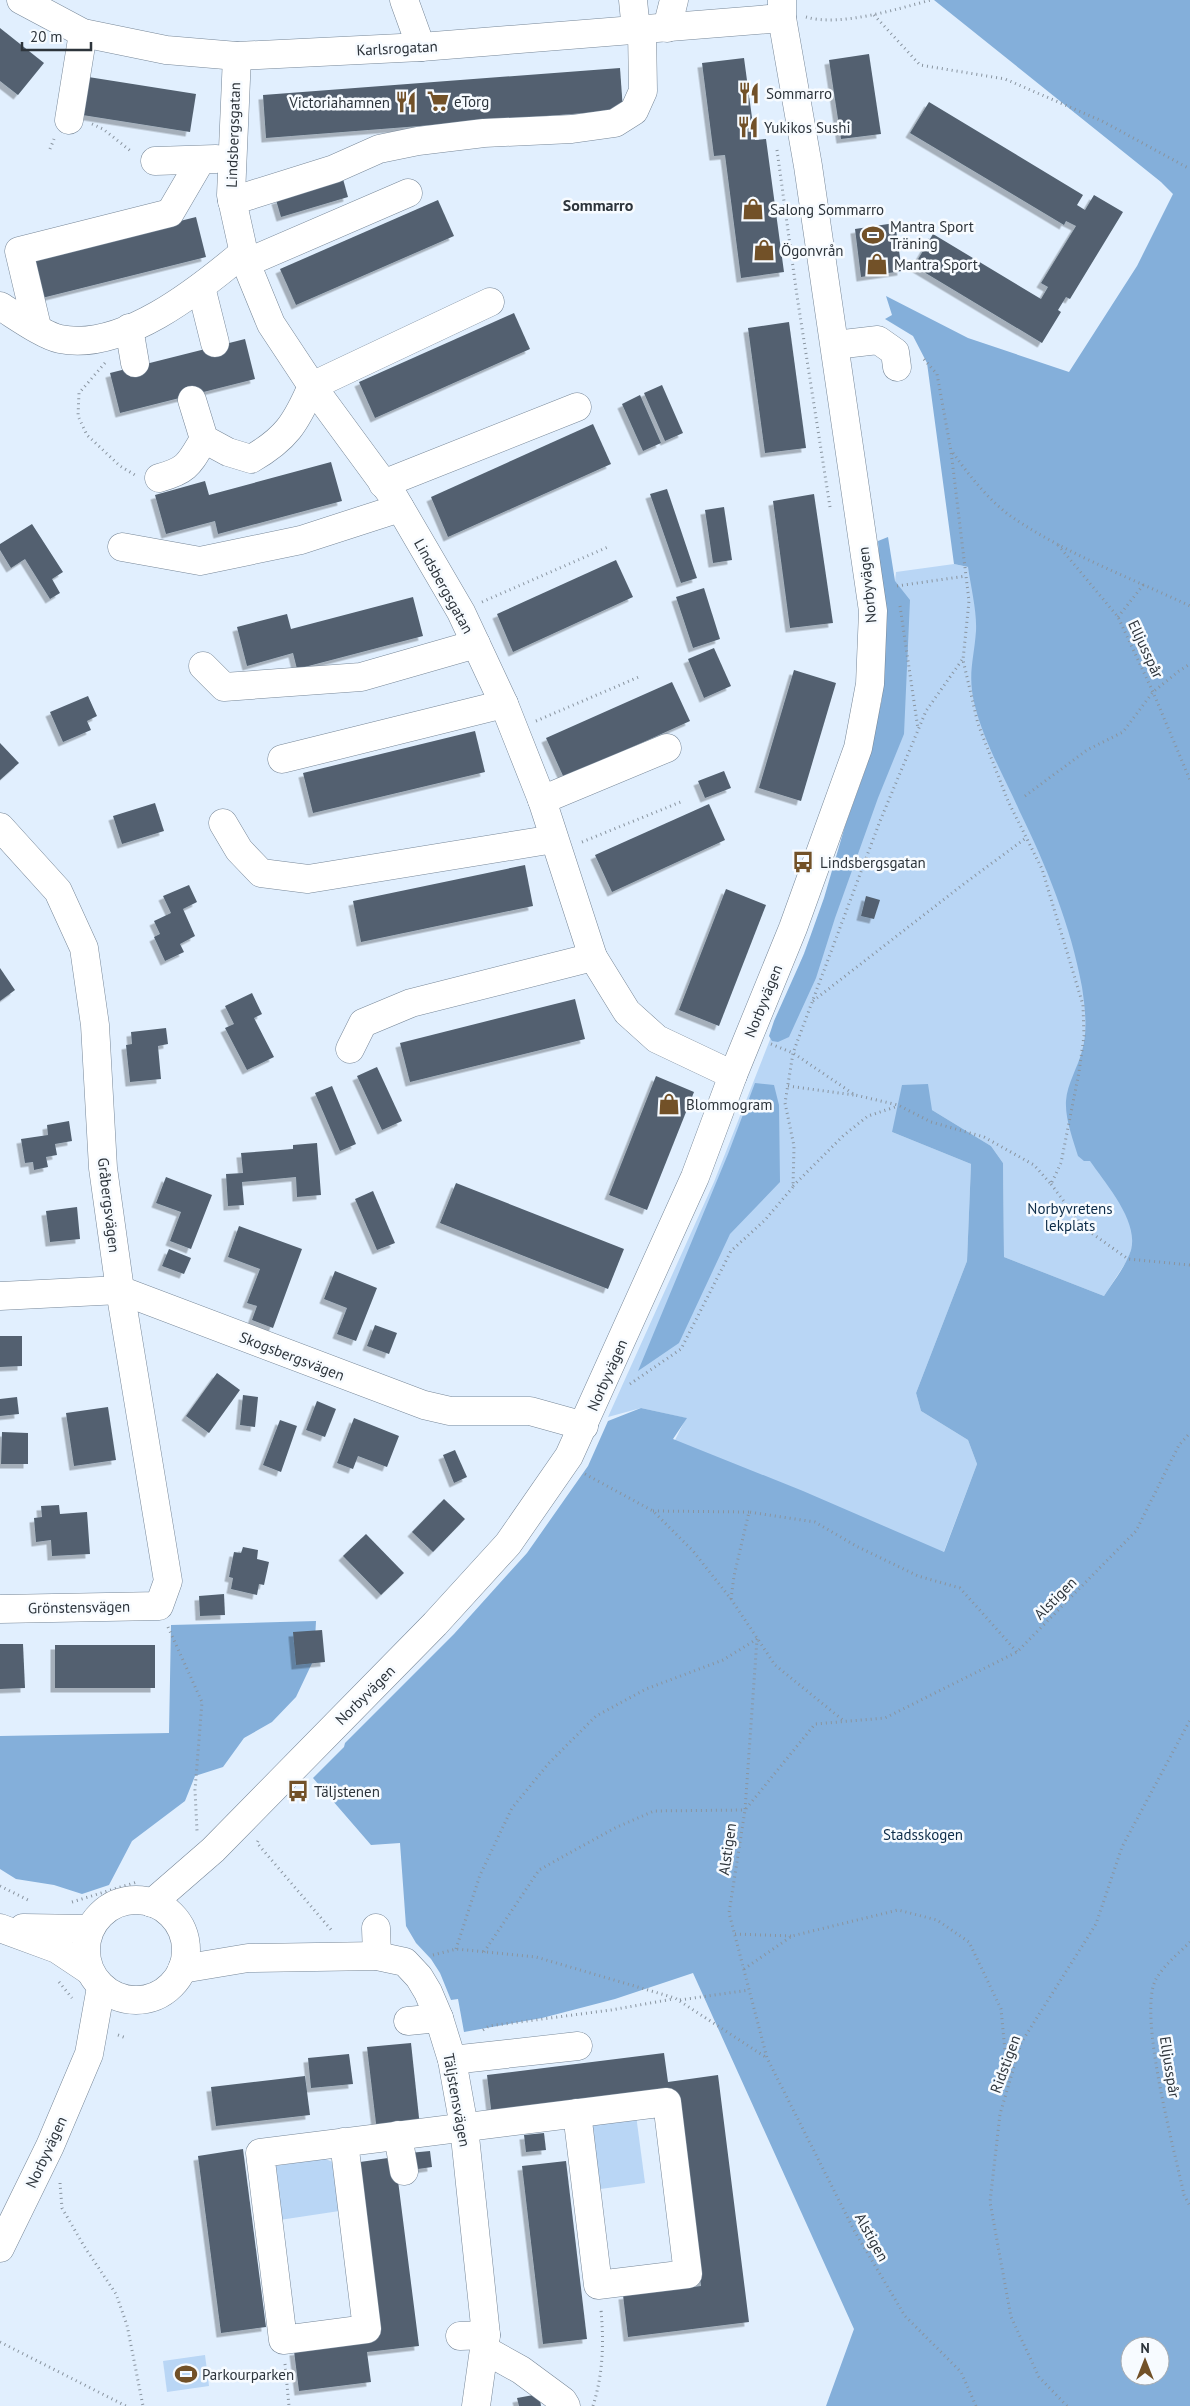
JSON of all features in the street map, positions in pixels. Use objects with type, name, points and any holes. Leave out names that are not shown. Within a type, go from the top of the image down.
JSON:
[{"type":"street","name":"Karlsrogatan","points":[[21,0],[83,33],[166,50],[237,56],[420,48],[648,30],[782,9]]},
{"type":"street","points":[[404,0],[420,48]]},
{"type":"street","points":[[232,201],[334,169],[379,149],[418,141],[484,133],[572,130],[615,123],[634,111],[643,91],[648,30],[633,0]]},
{"type":"street","points":[[648,30],[674,0]]},
{"type":"street","name":"Norbyvägen","points":[[149,1891],[204,1836],[435,1624],[508,1544],[569,1456],[695,1177],[733,1075],[793,928],[858,748],[870,684],[873,611],[835,344],[782,9]]},
{"type":"street","points":[[69,120],[83,33]]},
{"type":"street","name":"Lindsbergsgatan","points":[[237,56],[232,201],[245,258],[271,324],[312,386],[400,508],[461,612],[504,704],[542,800],[593,957],[626,1012],[657,1039],[733,1075]]},
{"type":"street","points":[[156,161],[232,159]]},
{"type":"street","points":[[37,327],[19,251],[170,213],[201,160]]},
{"type":"street","points":[[0,306],[59,339],[131,343],[201,287],[245,258],[408,193]]},
{"type":"street","points":[[201,287],[214,343]]},
{"type":"street","points":[[192,400],[204,439],[228,452],[251,459],[274,446],[297,419],[312,386],[490,302]]},
{"type":"street","points":[[835,344],[878,340],[908,361]]},
{"type":"street","points":[[383,484],[577,407]]},
{"type":"street","points":[[159,478],[178,473],[190,463],[204,439]]},
{"type":"street","points":[[122,546],[200,561],[301,540],[400,508]]},
{"type":"street","points":[[203,666],[224,687],[361,677],[476,644]]},
{"type":"street","points":[[282,759],[504,704]]},
{"type":"street","points":[[542,800],[667,748]]},
{"type":"street","points":[[223,823],[239,850],[261,873],[308,879],[556,846]]},
{"type":"street","name":"Gråbergsvägen","points":[[0,827],[58,891],[84,948],[94,1025],[103,1168],[120,1290],[168,1581],[159,1606]]},
{"type":"street","points":[[350,1049],[363,1023],[411,1003],[593,957]]},
{"type":"street","name":"Skogsbergsvägen","points":[[0,1296],[120,1290],[424,1406],[450,1411],[530,1411],[584,1426]]},
{"type":"street","name":"Grönstensvägen","points":[[0,1609],[159,1606]]},
{"type":"street","name":"Norbyvägen","points":[[182,1944],[188,1892],[204,1836]]},
{"type":"street","points":[[59,1939],[96,1979],[115,1997],[130,2000],[150,1999],[166,1990],[179,1977],[182,1944],[165,1908],[149,1891],[144,1900],[128,1900],[112,1905],[99,1915],[89,1930],[85,1949],[96,1979]]},
{"type":"street","points":[[0,1927],[59,1939],[89,1930]]},
{"type":"street","points":[[364,1956],[376,1928]]},
{"type":"street","points":[[182,1944],[248,1958],[364,1956],[405,1962]]},
{"type":"street","name":"Täljstensvägen","points":[[405,1962],[419,1977],[428,1992],[439,2018],[452,2060],[464,2127],[477,2340],[476,2406]]},
{"type":"street","name":"Norbyvägen","points":[[88,2054],[96,1979]]},
{"type":"street","name":"Norbyvägen","points":[[0,2248],[50,2146],[88,2054],[130,2000]]},
{"type":"street","points":[[408,2021],[439,2018]]},
{"type":"street","points":[[452,2060],[578,2046]]},
{"type":"street","points":[[344,2142],[367,2329],[283,2340],[260,2152],[344,2142],[398,2135],[464,2127],[577,2113],[667,2102],[688,2274],[598,2285],[577,2113]]},
{"type":"street","points":[[398,2135],[404,2171]]},
{"type":"street","points":[[477,2340],[563,2401],[566,2406]]},
{"type":"path","points":[[782,9],[817,20],[874,15],[930,0]]},
{"type":"path","points":[[874,15],[920,65],[1005,79],[1102,121],[1190,169]]},
{"type":"path","points":[[50,149],[60,125],[69,120],[98,126],[132,153],[156,161]]},
{"type":"path","points":[[777,145],[797,296],[831,510]]},
{"type":"path","points":[[131,343],[110,358],[79,393],[78,416],[87,435],[120,466],[144,480],[159,478]]},
{"type":"path","points":[[908,361],[937,374],[951,451],[969,601],[962,660],[984,740],[1008,801],[1042,869],[1083,1005],[1084,1036],[1079,1072],[1060,1163],[1051,1184]]},
{"type":"path","points":[[951,451],[972,479],[1011,516],[1056,544],[1190,606]]},
{"type":"path","name":"Elljusspår","points":[[1056,544],[1075,563],[1118,617],[1153,692],[1190,780]]},
{"type":"path","points":[[461,612],[608,547]]},
{"type":"path","points":[[897,586],[966,576]]},
{"type":"path","points":[[1118,617],[1144,584]]},
{"type":"path","points":[[793,1187],[794,1146],[786,1104],[793,1053],[880,821],[926,711],[962,660]]},
{"type":"path","points":[[1025,796],[1087,750],[1123,732],[1153,692],[1190,664]]},
{"type":"path","points":[[515,730],[641,676]]},
{"type":"path","points":[[556,846],[683,801]]},
{"type":"path","points":[[813,1001],[1026,838]]},
{"type":"path","points":[[749,1036],[793,1053],[855,1095]]},
{"type":"path","points":[[788,1086],[855,1095],[898,1105],[932,1122],[984,1137],[1034,1165],[1084,1227],[1128,1259],[1190,1266]]},
{"type":"path","points":[[625,1387],[681,1349],[730,1251],[765,1220],[793,1187],[844,1135],[868,1116],[898,1105]]},
{"type":"path","name":"Alstigen","points":[[976,2406],[961,2372],[905,2316],[855,2232],[767,2058],[729,1913],[745,1810],[815,1724],[885,1718],[1017,1652],[1136,1531],[1179,1445],[1190,1433]]},
{"type":"path","points":[[569,1456],[588,1477],[653,1511],[692,1551],[730,1599],[775,1665],[845,1722]]},
{"type":"path","points":[[653,1511],[749,1512],[815,1522],[856,1546],[918,1576],[960,1588],[1017,1652]]},
{"type":"path","points":[[730,1599],[749,1512]]},
{"type":"path","points":[[159,1606],[202,1702],[195,1790],[204,1836]]},
{"type":"path","points":[[484,1952],[539,1870],[572,1851],[615,1828],[654,1811],[745,1810],[757,1638]]},
{"type":"path","points":[[456,1949],[480,1875],[512,1808],[549,1763],[596,1716],[646,1689],[723,1660],[757,1638]]},
{"type":"path","name":"Ridstigen","points":[[1067,2406],[1039,2377],[1011,2317],[990,2202],[1000,2114],[1021,2043],[1096,1924],[1122,1847],[1190,1720]]},
{"type":"path","points":[[257,1843],[339,1938],[364,1956]]},
{"type":"path","points":[[0,1886],[34,1903]]},
{"type":"path","points":[[74,2005],[71,1996],[50,1972],[59,1939],[65,1903],[149,1891]]},
{"type":"path","points":[[735,1934],[792,1936],[898,1910],[937,1920],[968,1942],[1001,2009],[1008,2087]]},
{"type":"path","points":[[744,1969],[792,1936]]},
{"type":"path","name":"Elljusspår","points":[[1190,1942],[1156,1980],[1152,2005],[1154,2051],[1184,2195],[1190,2206]]},
{"type":"path","points":[[405,1962],[456,1949],[536,1957],[679,2000],[767,2058]]},
{"type":"path","points":[[679,2000],[749,1990]]},
{"type":"path","points":[[482,2031],[489,2026],[610,2010],[674,1998]]},
{"type":"path","points":[[60,2182],[62,2208],[84,2246],[116,2294],[127,2325],[144,2406]]},
{"type":"path","points":[[593,2406],[599,2388],[603,2359],[598,2285]]},
{"type":"path","points":[[283,2340],[288,2406]]},
{"type":"path","points":[[0,2342],[126,2406]]},
{"type":"green space","name":"Stadsskogen","points":[[934,0],[1190,0],[1190,2406],[826,2406],[854,2329],[693,1973],[615,1999],[542,2018],[464,2032],[458,1999],[451,2000],[440,1973],[431,1959],[416,1943],[406,1926],[400,1843],[371,1845],[313,1778],[344,1747],[345,1743],[454,1634],[527,1553],[588,1466],[608,1421],[641,1408],[687,1418],[673,1439],[803,1491],[944,1552],[977,1464],[968,1440],[921,1411],[916,1393],[967,1261],[971,1164],[892,1132],[902,1085],[928,1084],[932,1110],[991,1146],[1003,1163],[1004,1257],[1104,1296],[1126,1262],[1131,1250],[1130,1227],[1112,1191],[1090,1161],[1084,1161],[1078,1156],[1067,1115],[1066,1101],[1070,1082],[1084,1044],[1085,1011],[1077,964],[1048,874],[989,746],[975,706],[971,676],[976,631],[975,607],[968,567],[954,564],[927,363],[913,336],[885,319],[892,315],[886,296],[968,338],[1069,372],[1137,266],[1173,194],[1161,182]]},
{"type":"green space","points":[[888,537],[895,581],[910,600],[904,734],[878,798],[835,918],[816,978],[789,1037],[778,1042],[772,1041],[769,1036],[774,1021],[804,954],[824,898],[845,826],[867,765],[882,699],[884,637],[878,541]]},
{"type":"green space","name":"Norbyvretens lekplats","points":[[954,564],[976,569],[1094,988],[1125,1174],[1142,1217],[1128,1259],[1104,1296],[1004,1257],[1003,1163],[991,1146],[932,1110],[892,1132],[971,1164],[967,1261],[916,1393],[921,1411],[968,1440],[977,1464],[938,1567],[671,1448],[686,1418],[641,1408],[608,1417],[714,1182],[812,933],[877,753],[896,572]]},
{"type":"green space","points":[[755,1083],[774,1085],[779,1105],[780,1182],[730,1234],[679,1343],[638,1371],[728,1154]]},
{"type":"green space","points":[[316,1621],[314,1659],[296,1697],[272,1722],[244,1738],[223,1767],[195,1776],[185,1801],[132,1841],[109,1885],[82,1894],[54,1885],[16,1879],[0,1869],[0,1736],[169,1733],[171,1625]]},
{"type":"green space","points":[[636,2115],[645,2183],[593,2190],[588,2133],[593,2124]]},
{"type":"green space","points":[[323,2158],[335,2163],[346,2210],[273,2221],[270,2172],[276,2166]]},
{"type":"green space","name":"Parkourparken","points":[[205,2355],[209,2386],[167,2392],[163,2361]]},
{"type":"building","points":[[0,28],[44,63],[18,95],[0,81]]},
{"type":"building","points":[[869,54],[881,134],[841,139],[829,60]]},
{"type":"building","points":[[744,58],[755,140],[766,139],[784,272],[741,278],[725,155],[714,156],[702,63]]},
{"type":"building","points":[[620,68],[623,110],[266,138],[263,95]]},
{"type":"building","points":[[82,76],[196,94],[190,132],[76,114]]},
{"type":"building","points":[[929,102],[1083,195],[1077,205],[1085,210],[1094,195],[1123,212],[1070,299],[1066,297],[1058,310],[1061,312],[1042,343],[914,266],[933,234],[1041,299],[1048,287],[1041,283],[1076,226],[1066,221],[1064,225],[910,133]]},
{"type":"building","points":[[343,179],[348,197],[281,217],[276,200]]},
{"type":"building","points":[[438,200],[454,236],[296,305],[280,269]]},
{"type":"building","points":[[196,217],[206,257],[42,298],[32,258]]},
{"type":"building","points":[[895,223],[902,271],[861,277],[855,229]]},
{"type":"building","points":[[514,313],[530,349],[375,418],[359,382]]},
{"type":"building","points":[[789,322],[806,448],[765,453],[748,328]]},
{"type":"building","points":[[245,339],[255,379],[120,413],[110,373]]},
{"type":"building","points":[[662,385],[683,433],[665,441],[644,393]]},
{"type":"building","points":[[640,395],[661,443],[643,451],[622,404]]},
{"type":"building","points":[[593,424],[611,464],[448,537],[431,497]]},
{"type":"building","points":[[331,462],[342,501],[218,534],[215,521],[166,534],[155,495],[205,481],[209,495]]},
{"type":"building","points":[[667,489],[697,578],[681,583],[650,494]]},
{"type":"building","points":[[814,494],[833,623],[790,628],[773,501]]},
{"type":"building","points":[[724,507],[732,560],[713,563],[705,510]]},
{"type":"building","points":[[32,524],[63,572],[52,579],[60,593],[50,599],[25,559],[11,568],[0,550],[0,544]]},
{"type":"building","points":[[616,560],[633,597],[513,652],[497,614]]},
{"type":"building","points":[[704,588],[720,639],[693,648],[676,597]]},
{"type":"building","points":[[413,597],[423,636],[297,669],[293,653],[247,666],[237,627],[287,614],[291,629]]},
{"type":"building","points":[[714,648],[731,686],[704,698],[688,659]]},
{"type":"building","points":[[794,670],[836,683],[801,801],[759,788]]},
{"type":"building","points":[[672,682],[690,721],[564,778],[546,738]]},
{"type":"building","points":[[88,696],[97,716],[87,721],[91,730],[63,742],[50,712]]},
{"type":"building","points":[[475,731],[485,772],[313,813],[303,773]]},
{"type":"building","points":[[0,743],[19,763],[0,780]]},
{"type":"building","points":[[724,771],[731,788],[705,798],[698,781]]},
{"type":"building","points":[[155,803],[164,831],[122,844],[113,816]]},
{"type":"building","points":[[709,804],[725,840],[612,892],[595,855]]},
{"type":"building","points":[[525,865],[533,906],[361,942],[353,901]]},
{"type":"building","points":[[189,885],[197,902],[183,909],[195,936],[180,944],[184,952],[165,961],[154,937],[160,934],[154,921],[171,913],[163,896]]},
{"type":"building","points":[[726,889],[766,905],[719,1026],[679,1010]]},
{"type":"building","points":[[866,896],[880,900],[874,919],[861,916]]},
{"type":"building","points":[[0,968],[15,990],[0,1001]]},
{"type":"building","points":[[252,993],[262,1014],[254,1018],[274,1057],[247,1070],[225,1028],[234,1024],[225,1006]]},
{"type":"building","points":[[575,999],[585,1039],[410,1082],[400,1043]]},
{"type":"building","points":[[166,1028],[168,1044],[158,1046],[161,1079],[130,1082],[126,1045],[132,1044],[131,1032]]},
{"type":"building","points":[[377,1067],[402,1121],[382,1130],[357,1076]]},
{"type":"building","points":[[656,1076],[694,1092],[647,1210],[609,1195]]},
{"type":"building","points":[[332,1086],[356,1144],[340,1151],[315,1093]]},
{"type":"building","points":[[69,1121],[72,1141],[55,1144],[57,1155],[46,1157],[48,1167],[34,1170],[33,1162],[25,1163],[21,1139],[48,1135],[47,1125]]},
{"type":"building","points":[[317,1143],[321,1195],[297,1197],[296,1177],[242,1182],[244,1205],[228,1206],[226,1174],[243,1173],[241,1153],[293,1149],[293,1145]]},
{"type":"building","points":[[166,1177],[212,1195],[191,1249],[170,1241],[181,1212],[156,1203]]},
{"type":"building","points":[[456,1183],[624,1249],[608,1289],[440,1223]]},
{"type":"building","points":[[373,1191],[395,1243],[377,1250],[355,1199]]},
{"type":"building","points":[[77,1207],[80,1239],[50,1242],[46,1211]]},
{"type":"building","points":[[239,1226],[302,1249],[273,1328],[252,1320],[257,1306],[247,1303],[260,1269],[228,1257]]},
{"type":"building","points":[[169,1249],[191,1258],[184,1274],[162,1266]]},
{"type":"building","points":[[335,1271],[377,1288],[356,1341],[337,1334],[347,1308],[324,1299]]},
{"type":"building","points":[[375,1325],[397,1333],[389,1354],[367,1346]]},
{"type":"building","points":[[0,1336],[22,1336],[22,1366],[0,1367]]},
{"type":"building","points":[[217,1373],[240,1390],[209,1433],[186,1416]]},
{"type":"building","points":[[243,1395],[258,1397],[255,1427],[240,1425]]},
{"type":"building","points":[[17,1397],[19,1414],[0,1416],[0,1399]]},
{"type":"building","points":[[317,1401],[336,1409],[325,1437],[306,1430]]},
{"type":"building","points":[[108,1407],[116,1460],[74,1466],[66,1413]]},
{"type":"building","points":[[354,1418],[399,1436],[387,1467],[358,1456],[353,1469],[337,1463]]},
{"type":"building","points":[[280,1420],[297,1426],[281,1472],[263,1465]]},
{"type":"building","points":[[2,1432],[28,1433],[28,1464],[1,1464]]},
{"type":"building","points":[[455,1450],[467,1477],[454,1483],[443,1455]]},
{"type":"building","points":[[444,1499],[465,1519],[433,1552],[412,1532]]},
{"type":"building","points":[[59,1505],[60,1514],[87,1512],[90,1554],[52,1556],[51,1540],[36,1542],[34,1518],[42,1517],[41,1506]]},
{"type":"building","points":[[366,1534],[404,1573],[381,1595],[343,1556]]},
{"type":"building","points":[[243,1547],[258,1550],[257,1559],[269,1562],[264,1585],[259,1584],[257,1595],[231,1589],[233,1578],[229,1577],[234,1552],[241,1553]]},
{"type":"building","points":[[224,1594],[225,1615],[200,1616],[199,1596]]},
{"type":"building","points":[[322,1630],[325,1662],[296,1665],[293,1632]]},
{"type":"building","points":[[0,1644],[23,1644],[25,1688],[0,1689]]},
{"type":"building","points":[[55,1645],[155,1645],[155,1688],[55,1688]]},
{"type":"building","points":[[411,2043],[420,2127],[377,2132],[367,2047]]},
{"type":"building","points":[[664,2053],[668,2082],[718,2075],[749,2322],[628,2337],[623,2295],[701,2286],[677,2094],[492,2117],[487,2075]]},
{"type":"building","points":[[349,2054],[353,2084],[311,2088],[308,2058]]},
{"type":"building","points":[[305,2076],[310,2115],[216,2126],[211,2087]]},
{"type":"building","points":[[544,2133],[546,2150],[526,2152],[524,2135]]},
{"type":"building","points":[[243,2149],[266,2327],[221,2333],[198,2156]]},
{"type":"building","points":[[430,2151],[432,2167],[411,2170],[409,2153]]},
{"type":"building","points":[[395,2157],[419,2346],[367,2352],[371,2382],[299,2391],[294,2351],[376,2340],[353,2163]]},
{"type":"building","points":[[566,2161],[587,2339],[543,2344],[522,2166]]},
{"type":"building","points":[[539,2394],[541,2406],[519,2406],[517,2398]]},
{"type":"place","name":"Sommarro","points":[[749,93]]},
{"type":"place","name":"eTorg","points":[[438,101]]},
{"type":"place","name":"Victoriahamnen","points":[[406,102]]},
{"type":"place","name":"Yukikos Sushi","points":[[748,127]]},
{"type":"place","name":"Salong Sommarro","points":[[753,209]]},
{"type":"place","name":"Mantra Sport Träning","points":[[873,235]]},
{"type":"place","name":"Ögonvrån","points":[[764,250]]},
{"type":"place","name":"Mantra Sport","points":[[877,264]]},
{"type":"place","name":"Lindsbergsgatan","points":[[803,862]]},
{"type":"place","name":"Blommogram","points":[[669,1104]]},
{"type":"place","name":"Täljstenen","points":[[298,1791]]},
{"type":"place","name":"Parkourparken","points":[[186,2374]]},
{"type":"district","name":"Sommarro","points":[[598,205]]}]
